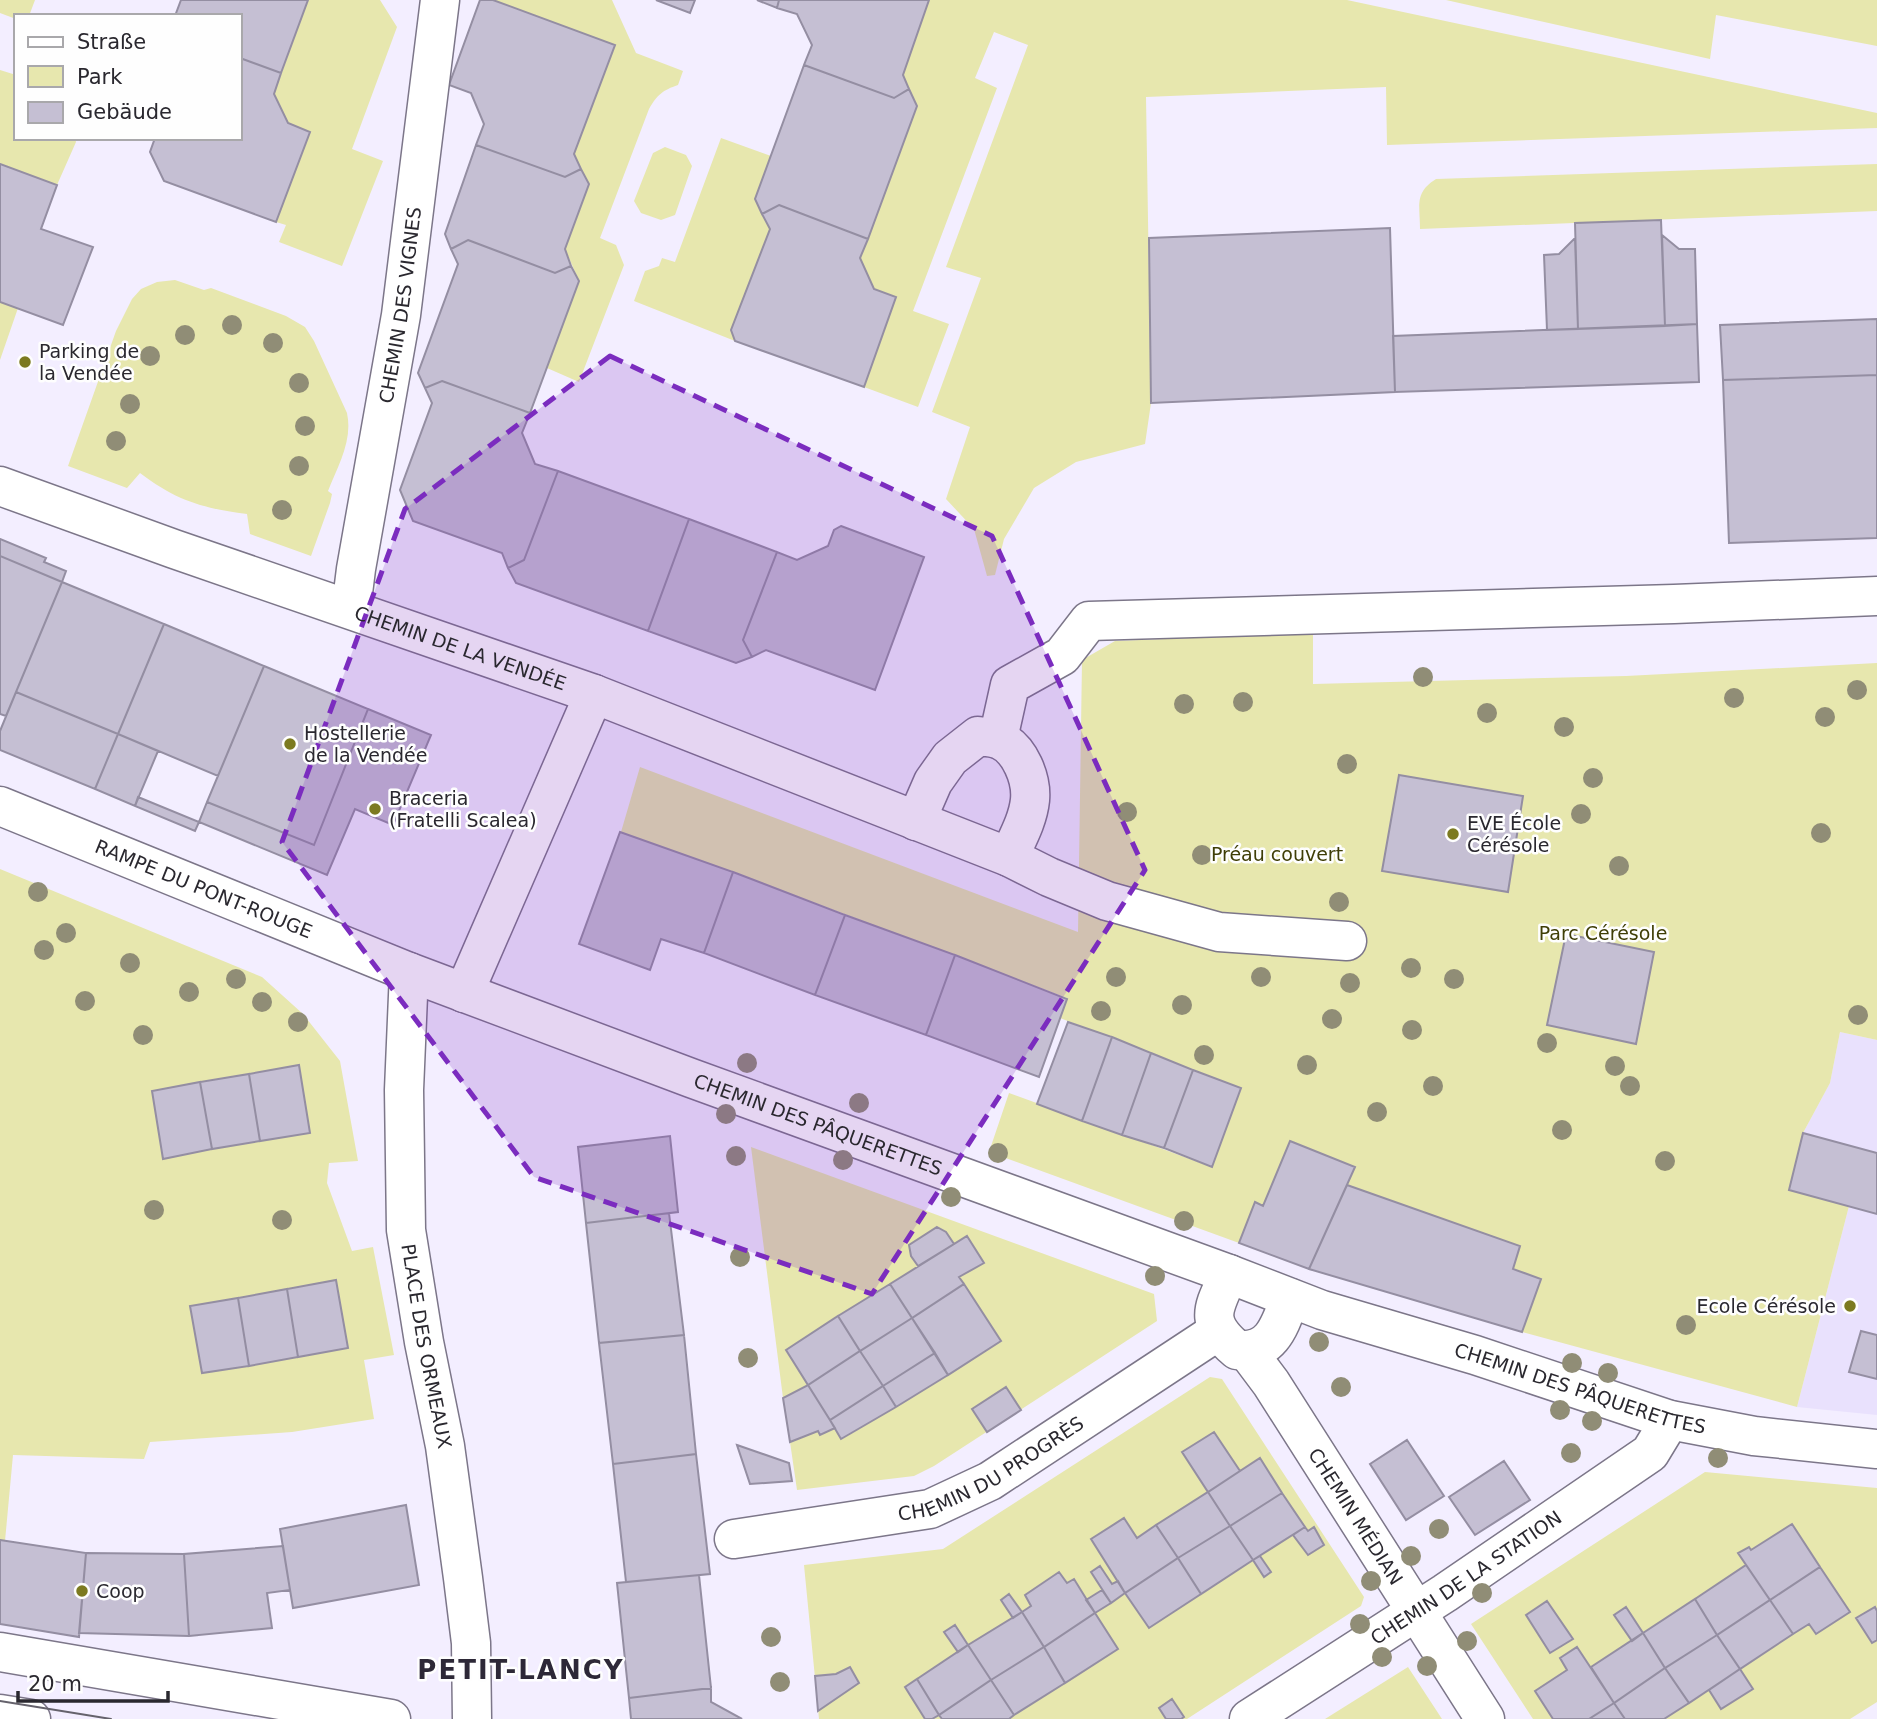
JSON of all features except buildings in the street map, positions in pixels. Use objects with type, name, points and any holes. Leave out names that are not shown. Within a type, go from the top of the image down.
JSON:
[{"type":"street","name":"CHEMIN DES VIGNES","points":[[351,609],[401,314],[440,0]]},
{"type":"street","name":"CHEMIN DE LA VENDÉE","points":[[0,486],[594,694],[1009,857],[1107,901],[1219,932],[1347,941]]},
{"type":"street","points":[[998,739],[1010,685],[1062,656],[1089,621],[1877,596]]},
{"type":"street","points":[[464,993],[594,694]]},
{"type":"street","points":[[916,821],[933,782],[950,758],[978,736],[998,739],[1013,748],[1025,767],[1030,799],[1024,825],[1009,857]]},
{"type":"street","name":"RAMPE DU PONT-ROUGE","points":[[0,806],[409,972]]},
{"type":"street","name":"CHEMIN DES PÂQUERETTES","points":[[409,972],[1229,1273],[1322,1310],[1475,1355],[1670,1420],[1754,1436],[1877,1449]]},
{"type":"street","name":"PLACE DES ORMEAUX","points":[[409,972],[404,1090],[406,1230],[424,1342],[445,1446],[460,1552],[471,1643],[472,1719]]},
{"type":"street","points":[[1229,1273],[1216,1302],[1213,1318],[1233,1341],[1263,1344],[1276,1334],[1290,1298]]},
{"type":"street","name":"CHEMIN DU PROGRÈS","points":[[734,1539],[930,1509],[989,1481],[1233,1341]]},
{"type":"street","name":"CHEMIN MÉDIAN","points":[[1233,1341],[1279,1395],[1485,1719]]},
{"type":"street","name":"CHEMIN DE LA STATION","points":[[1249,1719],[1650,1453],[1670,1420]]},
{"type":"street","points":[[0,1652],[391,1719]]},
{"type":"street","points":[[0,1714],[31,1719]]},
{"type":"highlighted area","points":[[610,356],[992,536],[1145,870],[872,1294],[534,1177],[282,842],[405,509]]},
{"type":"shaded area","name":"Ecole Cérésole","points":[[1840,1032],[1877,1040],[1877,1415],[1797,1407],[1849,1206],[1789,1190],[1803,1133],[1830,1083]]},
{"type":"green space","points":[[0,0],[35,0],[30,14],[14,14],[14,18],[0,13]]},
{"type":"green space","points":[[308,0],[380,0],[397,27],[352,149],[383,161],[342,266],[279,242],[286,225],[276,222],[310,132],[288,123],[274,94]]},
{"type":"green space","points":[[493,0],[612,0],[636,53],[683,71],[678,85],[661,94],[649,109],[600,238],[616,245],[624,265],[579,382],[547,368],[579,281],[565,249],[589,184],[574,154],[614,45]]},
{"type":"green space","points":[[929,0],[1347,0],[1877,113],[1877,128],[1387,145],[1386,87],[1146,97],[1151,403],[1145,444],[1076,462],[1034,488],[1004,539],[995,575],[987,576],[974,529],[946,499],[970,427],[932,412],[981,278],[946,267],[1028,45],[994,32],[975,78],[997,88],[913,311],[949,324],[918,407],[864,387],[896,297],[874,289],[860,258],[917,106],[903,75]]},
{"type":"green space","points":[[1446,0],[1877,0],[1877,46],[1716,15],[1710,59]]},
{"type":"green space","points":[[0,70],[14,74],[14,140],[76,142],[57,185],[0,164]]},
{"type":"green space","points":[[721,138],[771,156],[770,229],[735,341],[634,301],[645,271],[659,266],[662,258],[675,262]]},
{"type":"green space","points":[[665,147],[686,155],[692,166],[675,215],[661,220],[641,213],[634,201],[653,153]]},
{"type":"green space","points":[[1877,164],[1877,211],[1420,229],[1421,195],[1436,179]]},
{"type":"green space","points":[[175,280],[204,290],[211,288],[286,316],[305,327],[314,341],[347,413],[348,433],[328,491],[332,494],[330,503],[311,556],[250,534],[247,514],[190,502],[140,473],[127,488],[68,466],[116,331],[132,299],[141,289],[157,282]]},
{"type":"green space","points":[[0,302],[18,308],[0,360]]},
{"type":"green space","name":"Parc Cérésole","points":[[1313,633],[1313,684],[1626,676],[1877,663],[1877,1040],[1840,1032],[1830,1083],[1803,1133],[1789,1189],[1849,1206],[1797,1407],[1522,1332],[1541,1279],[1513,1269],[1520,1246],[1347,1185],[1354,1167],[1291,1141],[1263,1206],[1255,1202],[1239,1243],[989,1152],[1009,1093],[1212,1167],[1241,1089],[1060,1018],[1067,998],[621,832],[640,767],[1078,932],[1082,660],[1115,641]]},
{"type":"green space","points":[[0,869],[262,977],[303,1014],[340,1061],[358,1161],[329,1163],[327,1183],[352,1251],[373,1247],[394,1355],[364,1360],[374,1419],[292,1432],[150,1442],[144,1459],[13,1455],[5,1541],[0,1540]]},
{"type":"green space","points":[[751,1147],[1154,1294],[1157,1321],[934,1466],[914,1476],[797,1490],[790,1442],[818,1431],[821,1435],[835,1428],[842,1439],[1001,1340],[959,1277],[983,1263],[967,1236],[954,1244],[946,1232],[937,1227],[909,1245],[911,1256],[918,1266],[786,1351],[808,1385],[783,1398]]},
{"type":"green space","points":[[1210,1377],[1222,1379],[1364,1597],[1361,1606],[1187,1719],[819,1719],[804,1565],[943,1549]]},
{"type":"green space","points":[[1705,1472],[1877,1488],[1877,1702],[1850,1719],[1533,1719],[1471,1624]]},
{"type":"green space","points":[[1408,1667],[1442,1719],[1325,1719]]},
{"type":"tram line","points":[[0,1701],[111,1719]]},
{"type":"place","name":"Parking de la Vendée","points":[[25,362]]},
{"type":"place","name":"Hostellerie de la Vendée","points":[[290,744]]},
{"type":"place","name":"Braceria (Fratelli Scalea)","points":[[375,809]]},
{"type":"place","name":"EVE École Cérésole","points":[[1453,834]]},
{"type":"place","name":"Ecole Cérésole","points":[[1850,1306]]},
{"type":"place","name":"Coop","points":[[82,1591]]},
{"type":"district","name":"PETIT-LANCY","points":[[521,1670]]},
{"type":"park label","name":"Préau couvert","points":[[1277,854]]}]
